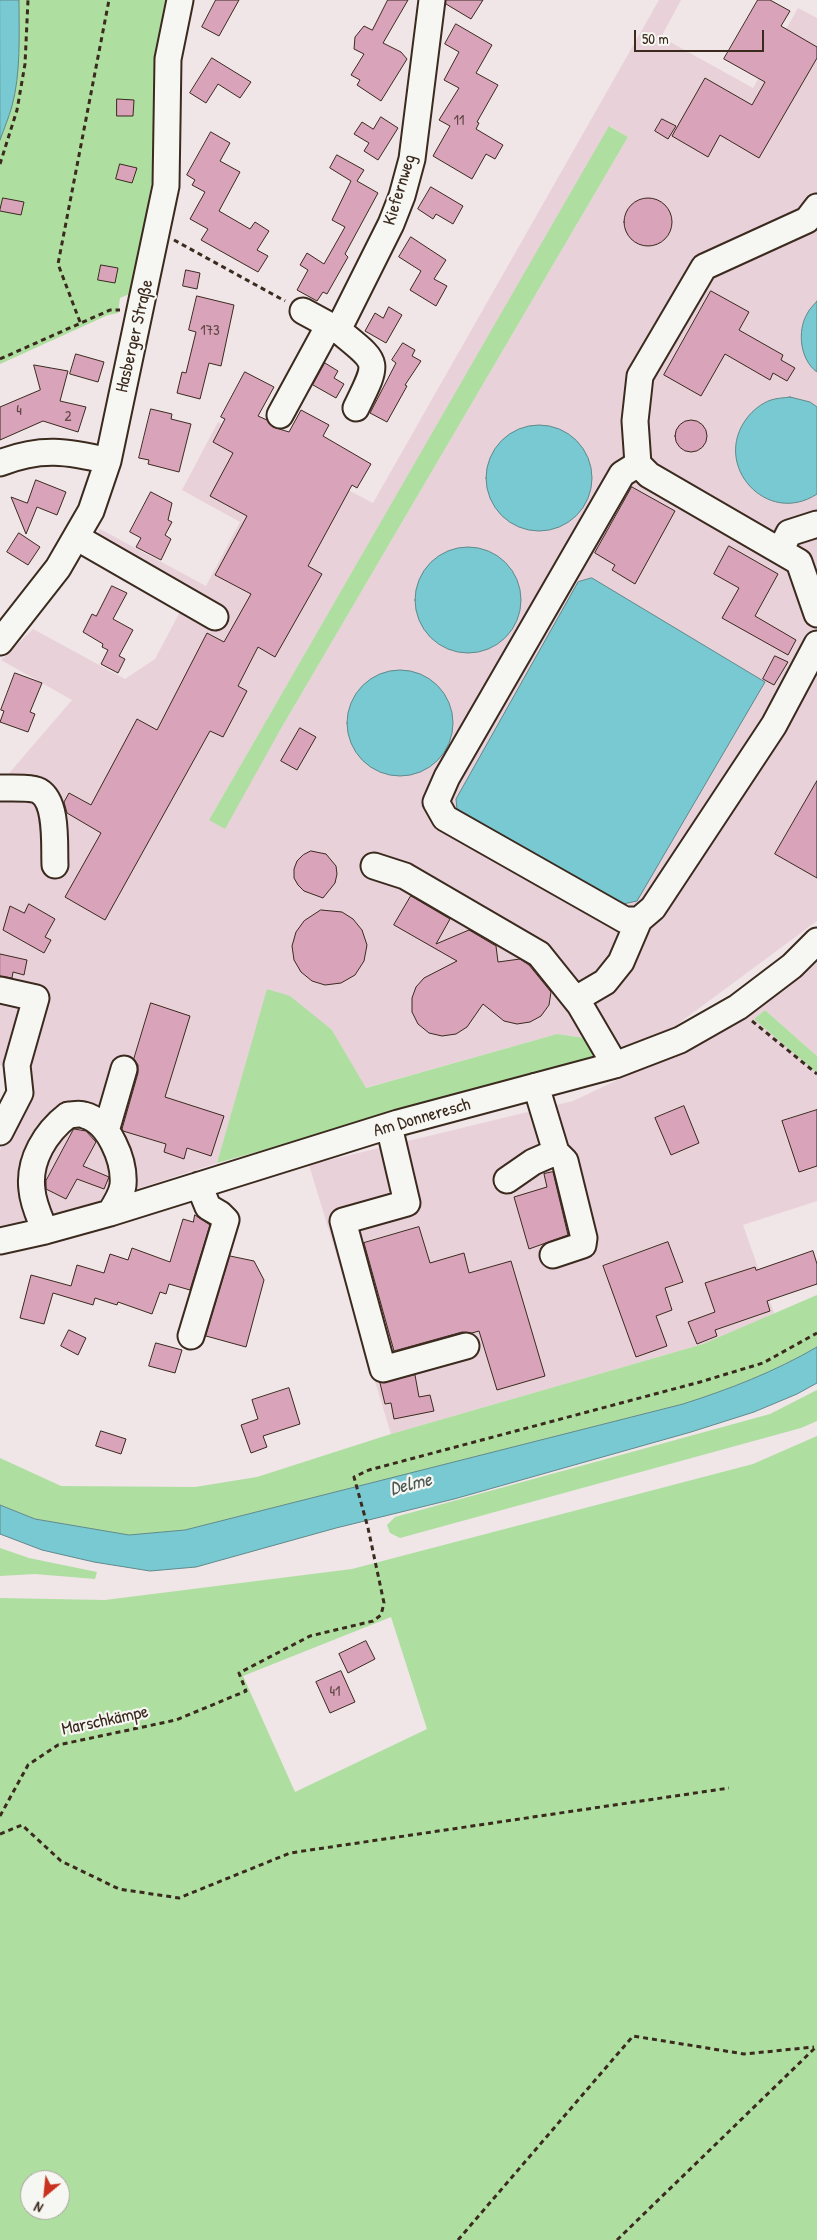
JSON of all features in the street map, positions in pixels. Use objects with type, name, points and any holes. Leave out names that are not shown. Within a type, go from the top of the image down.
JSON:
[{"type":"street","name":"Hasberger Straße","points":[[0,642],[58,568],[91,511],[108,461],[158,232],[166,186],[168,59],[180,0]]},
{"type":"street","name":"Kiefernweg","points":[[280,415],[333,328],[391,224],[402,196],[412,160],[432,0]]},
{"type":"street","points":[[816,208],[807,220],[739,253],[704,267],[640,376],[635,421],[638,464],[649,474],[799,562],[811,576],[817,614]]},
{"type":"street","points":[[302,311],[333,328],[366,354],[372,363],[374,369],[371,379],[356,408]]},
{"type":"street","points":[[0,463],[12,458],[47,452],[73,452],[108,461]]},
{"type":"street","points":[[638,464],[622,474],[447,777],[436,802],[445,818],[626,920],[639,920]]},
{"type":"street","points":[[781,550],[789,533],[817,524]]},
{"type":"street","points":[[76,537],[215,617]]},
{"type":"street","points":[[576,999],[605,982],[621,962],[639,920],[653,908],[774,725],[817,644]]},
{"type":"street","points":[[0,788],[38,790],[48,798],[52,812],[55,865]]},
{"type":"street","points":[[374,866],[404,876],[540,954],[576,999],[615,1065]]},
{"type":"street","name":"Am Donneresch","points":[[0,1241],[110,1213],[389,1126],[615,1065],[680,1040],[738,1006],[792,966],[817,941]]},
{"type":"street","points":[[0,990],[36,998],[17,1065],[20,1093],[0,1132]]},
{"type":"street","points":[[106,1131],[124,1069]]},
{"type":"street","points":[[536,1086],[556,1152],[564,1161],[584,1238],[583,1245],[553,1255]]},
{"type":"street","points":[[45,1231],[36,1209],[31,1189],[33,1168],[48,1134],[68,1115],[83,1114],[106,1131],[122,1167],[123,1186],[110,1213]]},
{"type":"street","points":[[389,1126],[407,1203],[343,1221],[384,1370],[466,1346]]},
{"type":"street","points":[[507,1180],[534,1162],[556,1152]]},
{"type":"street","points":[[191,1336],[226,1220],[208,1207],[199,1185]]},
{"type":"path","points":[[0,164],[17,110],[25,64],[28,0]]},
{"type":"path","points":[[80,322],[58,264],[109,0]]},
{"type":"path","points":[[158,232],[302,311]]},
{"type":"path","points":[[0,360],[110,310],[141,311]]},
{"type":"path","points":[[738,1006],[752,1021],[817,1074]]},
{"type":"path","name":"Marschkämpe","points":[[0,1816],[28,1765],[58,1744],[176,1720],[246,1691],[239,1673],[310,1636],[373,1621],[381,1615],[384,1603],[368,1528],[354,1476],[369,1470],[763,1364],[817,1333]]},
{"type":"path","points":[[0,1834],[22,1825],[61,1861],[119,1889],[179,1898],[290,1853],[729,1788]]},
{"type":"path","points":[[458,2240],[633,2036],[744,2054],[816,2046]]},
{"type":"path","points":[[617,2240],[816,2046]]},
{"type":"shaded area","points":[[659,0],[681,0],[661,37],[753,88],[798,8],[817,18],[817,921],[667,1032],[594,1058],[585,1038],[557,1034],[365,1088],[332,1030],[268,989],[217,1163],[32,1223],[0,1230],[0,1150],[7,1138],[13,1101],[9,1079],[4,1066],[0,1065],[0,778],[5,778],[72,700],[1,660],[33,629],[125,679],[155,659],[182,608],[85,556],[100,529],[206,586],[240,522],[182,490],[218,422],[373,503]],"holes":[[[610,126],[628,137],[279,732],[209,820]]]},
{"type":"shaded area","points":[[817,957],[817,1056],[765,1010],[754,1019],[817,1073],[817,1201],[743,1225],[774,1313],[739,1331],[703,1344],[391,1434],[309,1165],[573,1101],[721,1031]]},
{"type":"green space","points":[[19,0],[169,0],[157,66],[153,175],[132,293],[120,298],[118,313],[108,315],[0,364],[0,140],[12,106],[17,75]]},
{"type":"green space","points":[[609,126],[628,137],[279,732],[225,829],[209,820]]},
{"type":"green space","points":[[267,989],[290,996],[332,1030],[366,1088],[557,1034],[585,1038],[594,1058],[217,1163]]},
{"type":"green space","points":[[765,1010],[817,1056],[817,1073],[754,1019]]},
{"type":"green space","points":[[817,1295],[817,1347],[752,1379],[683,1404],[185,1530],[129,1535],[35,1519],[0,1505],[0,1458],[61,1486],[195,1487],[257,1477],[391,1434],[703,1344]]},
{"type":"green space","points":[[817,1390],[817,1421],[801,1428],[400,1538],[390,1533],[387,1525],[395,1517],[770,1414]]},
{"type":"green space","points":[[817,1436],[817,2240],[0,2240],[0,1598],[105,1600],[352,1569],[753,1464]],"holes":[[[391,1617],[427,1729],[295,1792],[243,1676]]]},
{"type":"green space","points":[[0,1548],[29,1558],[97,1572],[95,1579],[35,1574],[0,1576]]},
{"type":"water","points":[[0,0],[19,0],[19,26],[15,93],[0,140]]},
{"type":"water","points":[[817,301],[817,372],[807,360],[801,337],[804,321],[809,310]]},
{"type":"water","points":[[790,397],[810,402],[817,407],[817,494],[798,502],[780,503],[763,497],[750,486],[740,471],[736,454],[738,436],[752,412],[768,401]]},
{"type":"water","points":[[539,425],[559,429],[576,441],[588,458],[592,478],[588,498],[576,515],[559,527],[539,531],[519,527],[502,515],[490,498],[486,478],[490,458],[502,441],[519,429]]},
{"type":"water","points":[[468,547],[488,551],[505,563],[517,580],[521,600],[517,620],[505,637],[488,649],[468,653],[448,649],[431,637],[419,620],[415,600],[419,580],[431,563],[448,551]]},
{"type":"water","points":[[592,578],[765,682],[637,901],[623,904],[457,809],[456,799],[578,582]]},
{"type":"water","points":[[400,670],[420,674],[437,686],[449,703],[453,723],[449,743],[437,760],[420,772],[400,776],[380,772],[363,760],[351,743],[347,723],[351,703],[363,686],[380,674]]},
{"type":"water","name":"Delme","points":[[817,1347],[817,1383],[797,1394],[754,1412],[691,1432],[454,1499],[336,1528],[196,1567],[150,1571],[94,1562],[42,1550],[0,1534],[0,1505],[35,1519],[129,1535],[185,1530],[683,1404],[752,1379]]},
{"type":"building","points":[[216,0],[239,0],[219,36],[202,27]]},
{"type":"building","points":[[388,0],[408,0],[383,43],[401,52],[407,59],[381,101],[357,85],[360,80],[351,75],[364,54],[354,49],[355,37],[364,26],[372,30]]},
{"type":"building","points":[[446,0],[483,0],[471,19],[446,4]]},
{"type":"building","points":[[758,0],[770,0],[790,11],[781,26],[817,47],[817,58],[759,158],[720,135],[708,157],[672,136],[705,78],[752,105],[765,82],[724,59]]},
{"type":"building","points":[[456,24],[492,45],[476,73],[498,85],[477,122],[479,123],[476,129],[503,145],[495,159],[486,154],[472,179],[433,156],[450,126],[439,120],[459,88],[444,80],[459,52],[445,44]]},
{"type":"building","points":[[212,58],[251,82],[240,98],[218,84],[206,103],[190,93]]},
{"type":"building","points":[[117,99],[134,100],[133,116],[117,116]]},
{"type":"building","points":[[381,117],[398,128],[378,160],[364,151],[369,143],[354,134],[362,122],[373,129]]},
{"type":"building","points":[[662,119],[676,126],[668,139],[655,131]]},
{"type":"building","points":[[211,132],[230,143],[220,161],[240,172],[219,211],[250,229],[255,222],[269,231],[257,250],[268,256],[258,272],[201,240],[208,229],[190,219],[205,192],[192,185],[195,180],[187,175]]},
{"type":"building","points":[[337,155],[364,170],[357,181],[378,193],[345,254],[348,257],[327,294],[323,292],[317,301],[297,290],[308,270],[300,265],[307,253],[324,264],[345,227],[332,220],[351,181],[330,168]]},
{"type":"building","points":[[120,164],[137,168],[132,183],[116,179]]},
{"type":"building","points":[[431,187],[463,206],[453,224],[436,214],[433,219],[418,209]]},
{"type":"building","points":[[3,198],[24,202],[21,215],[0,211]]},
{"type":"building","points":[[643,198],[653,198],[665,205],[672,217],[672,227],[665,239],[653,246],[643,246],[635,242],[628,235],[624,227],[624,217],[628,209],[635,202]]},
{"type":"building","points":[[411,237],[446,260],[434,279],[447,286],[436,306],[410,290],[421,271],[399,257]]},
{"type":"building","points":[[101,265],[118,268],[115,283],[98,280]]},
{"type":"building","points":[[186,270],[200,273],[197,289],[183,286]]},
{"type":"building","points":[[711,291],[749,312],[739,330],[783,355],[781,360],[795,368],[787,381],[773,373],[770,380],[725,354],[701,396],[664,375]]},
{"type":"building","points":[[197,296],[234,305],[221,366],[209,363],[200,399],[177,393],[182,372],[186,373],[196,332],[189,330]]},
{"type":"building","points":[[389,307],[402,315],[386,343],[365,331],[375,313],[383,318]]},
{"type":"building","points":[[403,343],[415,350],[412,356],[421,361],[405,385],[407,386],[387,422],[370,413],[396,363],[392,360]]},
{"type":"building","points":[[76,354],[104,362],[98,382],[70,374]]},
{"type":"building","points":[[325,363],[338,371],[334,378],[344,384],[336,398],[313,385]]},
{"type":"building","points":[[34,365],[68,371],[60,401],[86,407],[78,432],[43,421],[0,440],[0,407],[40,390]]},
{"type":"building","points":[[245,372],[274,387],[258,416],[267,420],[273,427],[289,432],[301,410],[329,425],[323,436],[371,464],[357,488],[352,485],[308,566],[322,574],[275,657],[258,647],[238,686],[247,691],[223,737],[210,731],[105,920],[65,897],[101,833],[67,813],[64,802],[69,793],[91,805],[137,719],[157,730],[207,633],[224,642],[251,594],[215,575],[247,516],[210,496],[233,453],[213,442],[225,419],[221,417]]},
{"type":"building","points":[[151,409],[172,414],[171,419],[191,424],[179,472],[148,464],[149,460],[139,458]]},
{"type":"building","points":[[691,420],[703,424],[707,436],[703,448],[691,452],[679,448],[675,436],[679,424]]},
{"type":"building","points":[[36,480],[66,492],[57,515],[37,507],[26,534],[11,497],[27,503]]},
{"type":"building","points":[[632,487],[675,511],[635,584],[612,570],[615,565],[595,553]]},
{"type":"building","points":[[151,492],[172,503],[168,520],[172,522],[165,535],[171,539],[161,560],[136,547],[141,538],[130,532]]},
{"type":"building","points":[[19,533],[40,547],[28,565],[7,552]]},
{"type":"building","points":[[729,546],[778,574],[755,616],[796,640],[788,655],[722,618],[739,588],[714,574]]},
{"type":"building","points":[[112,586],[127,593],[113,619],[133,630],[119,656],[125,659],[118,673],[101,664],[108,650],[102,647],[103,644],[83,632],[92,614],[96,616]]},
{"type":"building","points":[[775,656],[788,662],[774,685],[763,679]]},
{"type":"building","points":[[15,673],[42,683],[30,712],[35,714],[28,732],[0,722],[4,711],[1,710]]},
{"type":"building","points":[[300,728],[316,737],[297,770],[281,761]]},
{"type":"building","points":[[817,781],[817,878],[775,854]]},
{"type":"building","points":[[311,851],[326,854],[336,866],[335,883],[323,898],[304,891],[294,878],[294,869],[297,861]]},
{"type":"building","points":[[411,896],[450,919],[436,944],[469,930],[496,946],[498,962],[520,959],[529,965],[551,992],[549,1005],[541,1016],[530,1022],[517,1024],[504,1021],[483,1004],[467,1027],[456,1034],[442,1036],[429,1033],[418,1024],[412,1012],[412,998],[416,987],[424,978],[457,961],[394,925]]},
{"type":"building","points":[[29,904],[55,919],[45,937],[51,940],[44,953],[3,930],[10,906],[24,913]]},
{"type":"building","points":[[321,910],[342,912],[353,919],[362,930],[367,945],[364,961],[355,975],[341,983],[325,985],[312,981],[301,972],[294,960],[292,946],[296,932],[304,921]]},
{"type":"building","points":[[0,954],[27,960],[24,975],[13,972],[12,978],[0,976]]},
{"type":"building","points":[[151,1003],[190,1016],[165,1097],[224,1116],[211,1156],[187,1148],[184,1159],[164,1152],[166,1144],[123,1131],[122,1129],[138,1073],[138,1065],[134,1059]]},
{"type":"building","points":[[684,1106],[699,1143],[671,1155],[655,1118]]},
{"type":"building","points":[[817,1110],[817,1166],[799,1172],[782,1121]]},
{"type":"building","points":[[74,1129],[86,1131],[96,1142],[83,1166],[109,1177],[104,1189],[77,1179],[66,1199],[46,1189],[46,1181]]},
{"type":"building","points":[[553,1172],[568,1235],[529,1249],[514,1197],[547,1187],[544,1174]]},
{"type":"building","points":[[195,1215],[210,1225],[190,1290],[169,1284],[166,1294],[160,1292],[152,1314],[118,1302],[117,1305],[95,1298],[93,1305],[53,1293],[44,1324],[20,1318],[31,1275],[71,1286],[77,1265],[104,1273],[110,1254],[128,1260],[132,1248],[170,1262],[183,1219],[193,1222]]},
{"type":"building","points":[[419,1227],[430,1263],[464,1253],[469,1273],[511,1261],[545,1376],[497,1390],[479,1331],[472,1333],[462,1332],[394,1351],[364,1243]]},
{"type":"building","points":[[668,1242],[683,1282],[665,1288],[672,1310],[656,1316],[667,1346],[636,1357],[603,1266]]},
{"type":"building","points":[[813,1251],[817,1264],[817,1284],[767,1301],[770,1311],[715,1330],[717,1336],[697,1344],[688,1322],[715,1312],[705,1283],[755,1267],[756,1270]]},
{"type":"building","points":[[230,1256],[254,1261],[264,1280],[246,1347],[206,1336]]},
{"type":"building","points":[[69,1330],[86,1338],[78,1355],[61,1346]]},
{"type":"building","points":[[156,1343],[182,1350],[175,1373],[149,1366]]},
{"type":"building","points":[[415,1375],[419,1397],[430,1395],[434,1411],[394,1419],[391,1403],[385,1404],[380,1383]]},
{"type":"building","points":[[289,1388],[300,1424],[263,1436],[267,1447],[251,1453],[241,1425],[258,1419],[252,1400]]},
{"type":"building","points":[[101,1431],[126,1439],[121,1454],[96,1446]]},
{"type":"building","points":[[366,1641],[375,1659],[348,1673],[339,1654]]},
{"type":"building","points":[[341,1671],[355,1702],[330,1713],[316,1682]]}]
